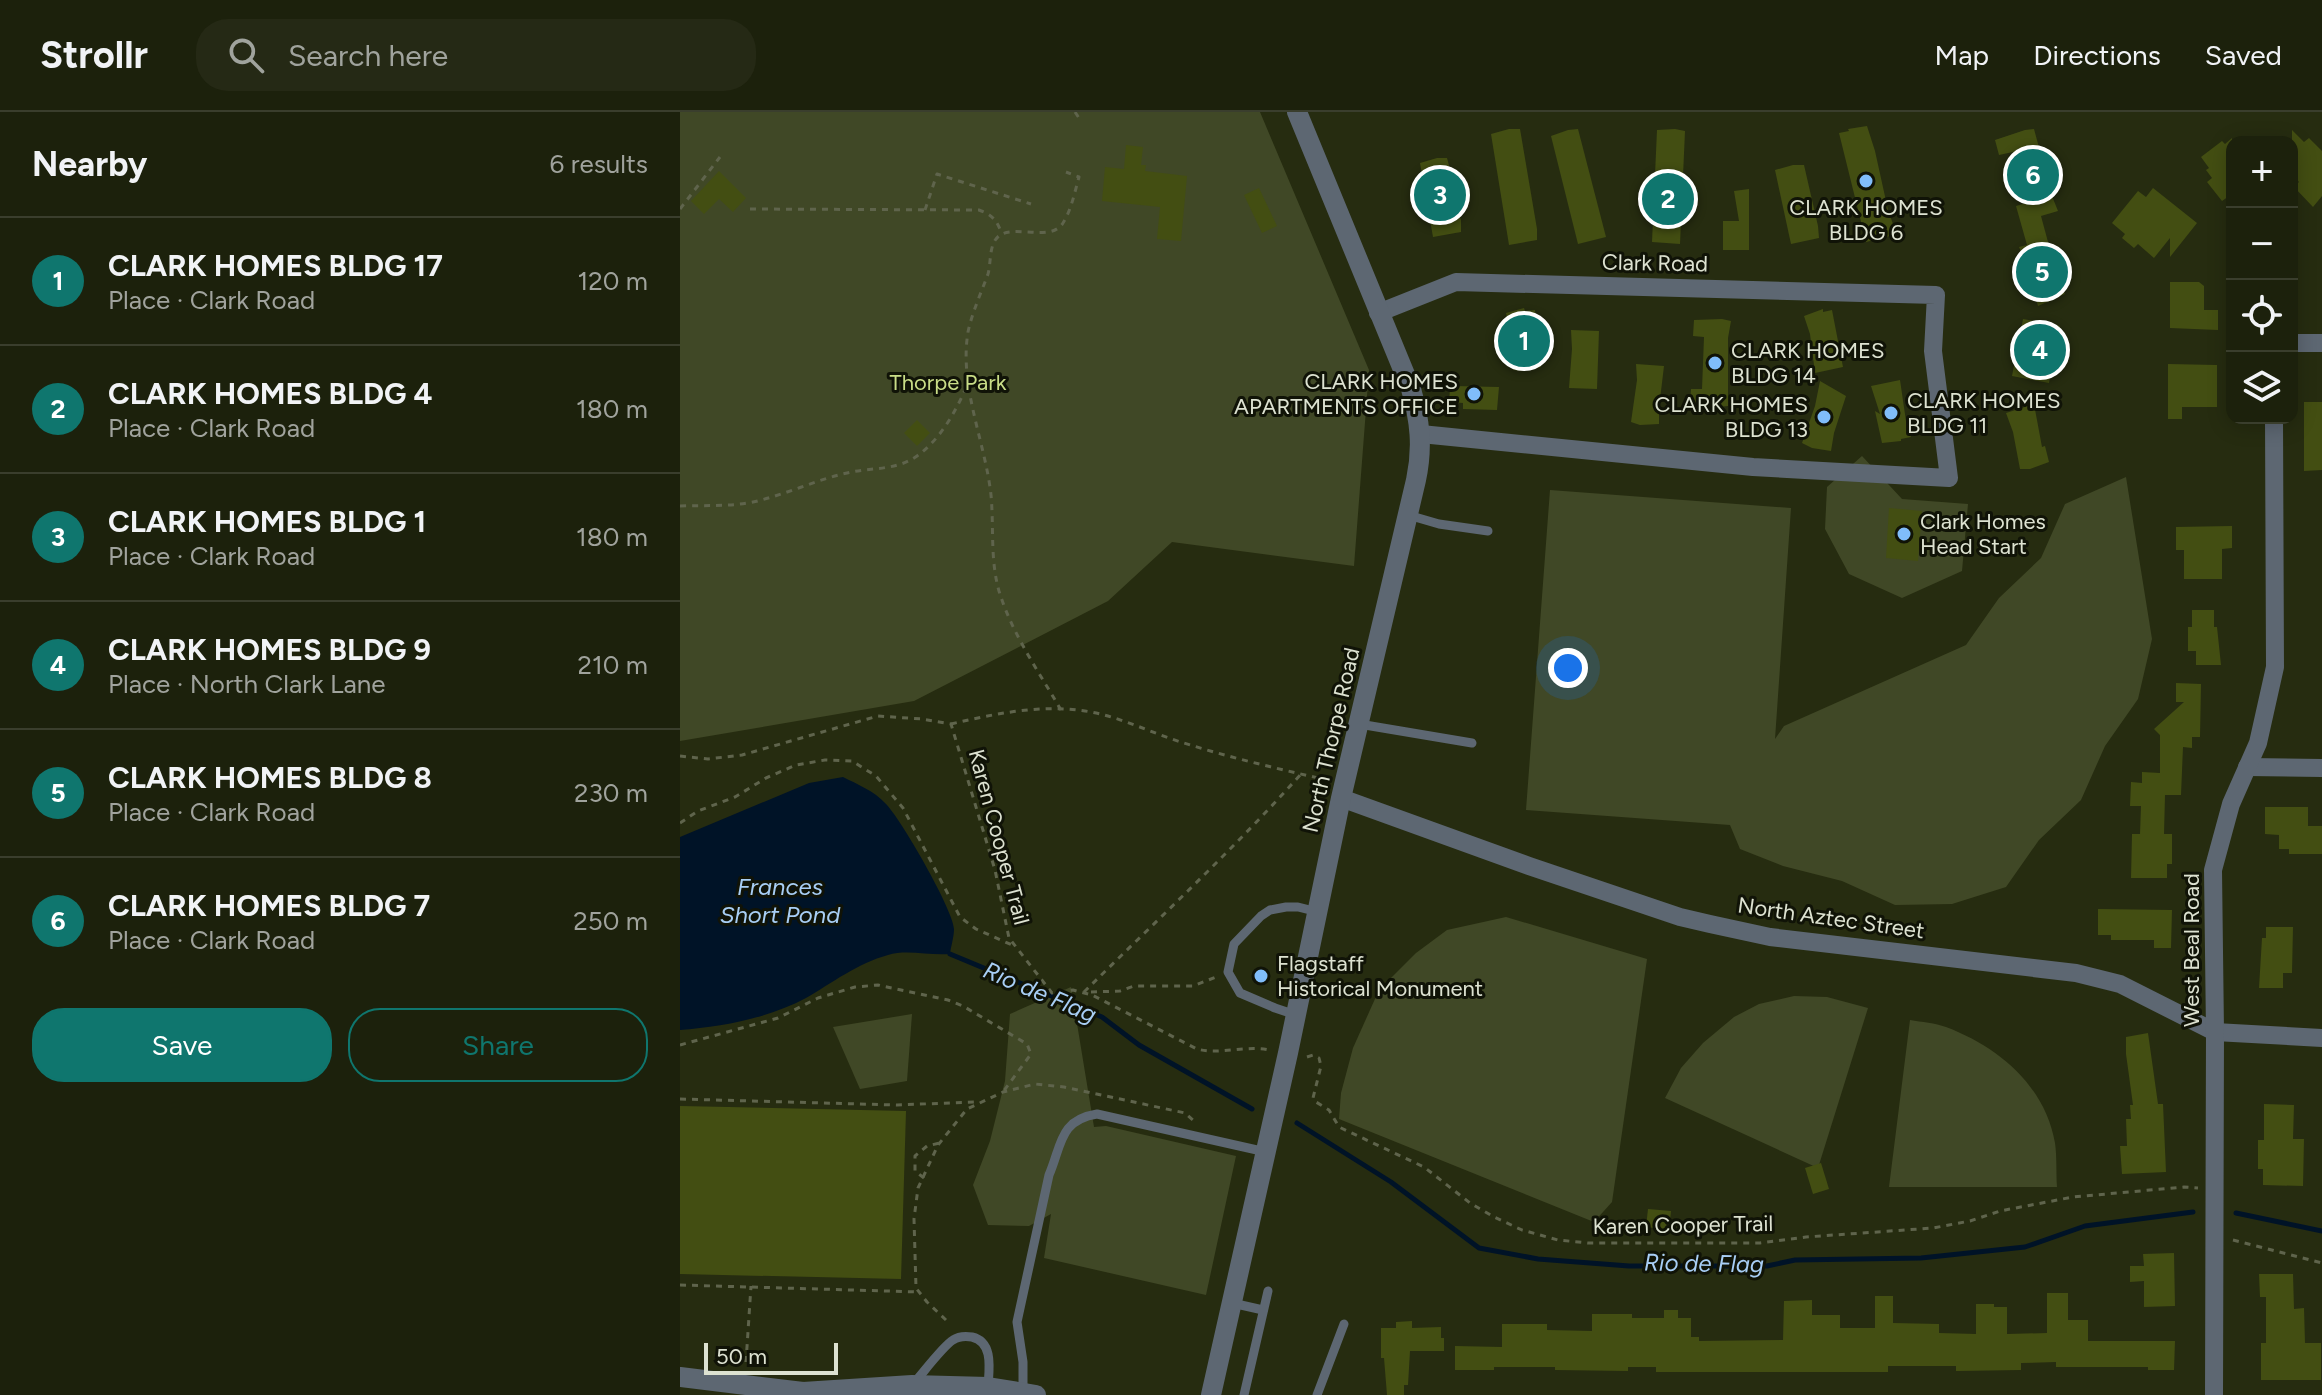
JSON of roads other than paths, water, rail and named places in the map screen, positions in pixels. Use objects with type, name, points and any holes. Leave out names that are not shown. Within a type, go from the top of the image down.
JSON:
[{"type":"street","name":"North Thorpe Road","points":[[1211,1395],[1341,798],[1420,463],[1421,434],[1411,389],[1297,112]]},
{"type":"street","name":"Clark Road","points":[[1378,313],[1456,282],[1936,295],[1933,351],[1949,478],[1753,467],[1421,434]]},
{"type":"street","points":[[2298,343],[2322,343]]},
{"type":"street","name":"West Beal Road","points":[[2214,1395],[2213,870],[2231,804],[2258,743],[2275,667],[2274,424]]},
{"type":"street","points":[[2247,767],[2322,768]]},
{"type":"street","name":"North Aztec Street","points":[[1341,798],[1516,862],[1680,917],[1770,937],[2076,973],[2120,984],[2215,1032],[2322,1038]]},
{"type":"street","points":[[680,1377],[803,1392],[847,1392],[912,1385],[988,1387],[1029,1393]]},
{"type":"lane","points":[[1408,515],[1439,524],[1488,531]]},
{"type":"lane","points":[[1359,724],[1472,743]]},
{"type":"lane","points":[[1296,1015],[1240,993],[1228,972],[1234,944],[1270,910],[1298,907],[1318,912]]},
{"type":"lane","points":[[1029,1393],[1017,1322],[1049,1175],[1063,1134],[1071,1122],[1097,1114],[1266,1152]]},
{"type":"lane","points":[[1244,1395],[1268,1291]]},
{"type":"lane","points":[[1232,1303],[1263,1310]]},
{"type":"lane","points":[[1317,1395],[1344,1324]]},
{"type":"lane","points":[[912,1385],[953,1340],[965,1336],[977,1338],[986,1346],[988,1387]]},
{"type":"water","name":"Frances Short Pond","points":[[843,777],[881,799],[913,844],[952,919],[954,932],[950,954],[888,955],[856,968],[806,998],[776,1011],[728,1024],[680,1030],[680,837],[809,783]]},
{"type":"waterway","name":"Rio de Flag","points":[[950,954],[1102,1017],[1139,1045],[1252,1109]]},
{"type":"waterway","name":"Rio de Flag","points":[[1297,1123],[1391,1182],[1479,1248],[1538,1259],[1629,1266],[1767,1266],[1795,1260],[1921,1258],[2025,1247],[2085,1226],[2193,1212]]},
{"type":"waterway","name":"Rio de Flag","points":[[2236,1213],[2322,1231]]},
{"type":"place","name":"CLARK HOMES BLDG 7","points":[[2033,175]]},
{"type":"place","name":"CLARK HOMES BLDG 6","points":[[1866,181]]},
{"type":"place","name":"CLARK HOMES BLDG 1","points":[[1440,195]]},
{"type":"place","name":"CLARK HOMES BLDG 4","points":[[1668,199]]},
{"type":"place","name":"CLARK HOMES BLDG 8","points":[[2042,272]]},
{"type":"place","name":"CLARK HOMES BLDG 17","points":[[1524,341]]},
{"type":"place","name":"CLARK HOMES BLDG 9","points":[[2040,350]]},
{"type":"place","name":"CLARK HOMES BLDG 14","points":[[1715,363]]},
{"type":"place","name":"CLARK HOMES APARTMENTS OFFICE","points":[[1474,394]]},
{"type":"place","name":"CLARK HOMES BLDG 11","points":[[1891,413]]},
{"type":"place","name":"CLARK HOMES BLDG 13","points":[[1824,417]]},
{"type":"place","name":"Clark Homes Head Start","points":[[1904,534]]},
{"type":"place","name":"Flagstaff Historical Monument","points":[[1261,976]]},
{"type":"park label","name":"Thorpe Park","points":[[948,382]]}]
